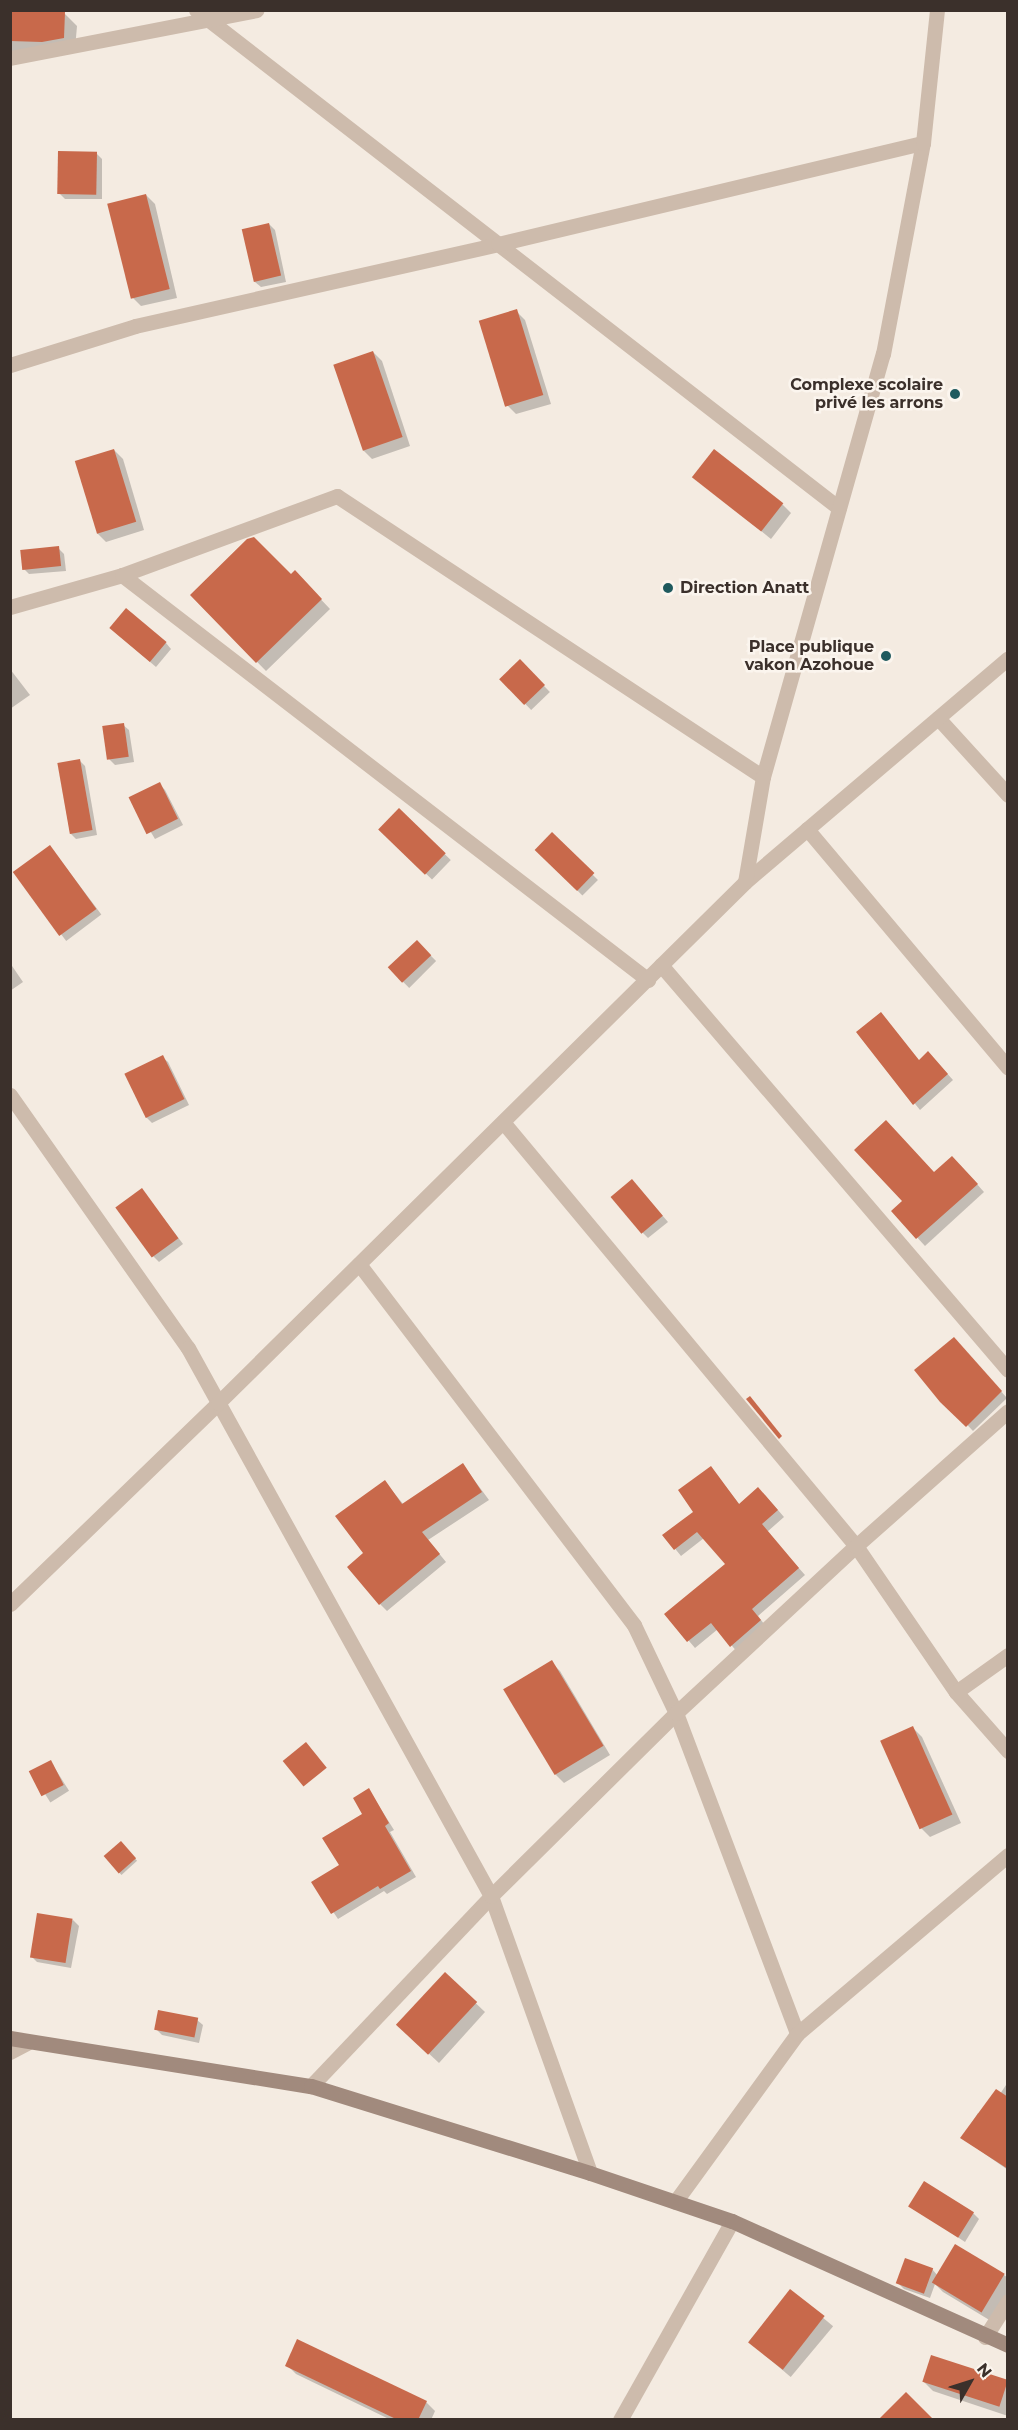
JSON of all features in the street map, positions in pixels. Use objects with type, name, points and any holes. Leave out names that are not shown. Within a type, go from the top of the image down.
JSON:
[{"type":"main road","points":[[10,2038],[311,2086],[590,2173],[732,2221],[1008,2345]]},
{"type":"street","points":[[10,58],[202,15],[256,10]]},
{"type":"street","points":[[745,882],[763,777],[883,354],[923,143],[937,10]]},
{"type":"street","points":[[202,15],[839,508]]},
{"type":"street","points":[[10,365],[135,326],[498,244],[923,143]]},
{"type":"street","points":[[10,607],[122,575],[337,496],[763,777]]},
{"type":"street","points":[[122,575],[648,980]]},
{"type":"street","points":[[10,1604],[219,1403],[745,882],[1008,658]]},
{"type":"street","points":[[938,718],[1008,795]]},
{"type":"street","points":[[807,829],[1008,1068]]},
{"type":"street","points":[[661,965],[1008,1370]]},
{"type":"street","points":[[10,1095],[188,1348],[491,1896],[590,2173]]},
{"type":"street","points":[[503,1122],[856,1546],[956,1692],[1008,1751]]},
{"type":"street","points":[[359,1264],[634,1625],[676,1713],[797,2034]]},
{"type":"street","points":[[311,2086],[491,1896],[676,1713],[856,1546],[1008,1411]]},
{"type":"street","points":[[956,1692],[1008,1655]]},
{"type":"street","points":[[675,2202],[797,2034],[1008,1855]]},
{"type":"street","points":[[10,2052],[29,2042]]},
{"type":"street","points":[[620,2419],[732,2221]]},
{"type":"street","points":[[986,2337],[1008,2301]]},
{"type":"building","points":[[10,12],[65,12],[64,38],[42,42],[10,41]]},
{"type":"building","points":[[58,151],[97,152],[96,195],[57,194]]},
{"type":"building","points":[[146,194],[170,289],[131,299],[107,204]]},
{"type":"building","points":[[269,223],[281,276],[254,282],[242,229]]},
{"type":"building","points":[[517,309],[543,395],[505,407],[479,321]]},
{"type":"building","points":[[373,351],[403,437],[363,451],[333,365]]},
{"type":"building","points":[[114,449],[136,522],[97,534],[75,461]]},
{"type":"building","points":[[714,449],[783,503],[761,532],[692,477]]},
{"type":"building","points":[[254,537],[291,574],[295,570],[322,599],[256,663],[190,595],[247,539]]},
{"type":"building","points":[[59,546],[61,566],[22,570],[20,550]]},
{"type":"building","points":[[126,608],[167,642],[150,662],[109,628]]},
{"type":"building","points":[[520,659],[545,685],[524,705],[499,679]]},
{"type":"building","points":[[124,723],[129,757],[107,760],[102,726]]},
{"type":"building","points":[[80,759],[93,830],[70,834],[57,763]]},
{"type":"building","points":[[160,782],[178,819],[147,834],[129,797]]},
{"type":"building","points":[[399,808],[446,853],[425,875],[378,830]]},
{"type":"building","points":[[552,832],[594,873],[577,891],[535,850]]},
{"type":"building","points":[[50,845],[96,909],[59,936],[13,872]]},
{"type":"building","points":[[417,940],[431,955],[402,983],[388,967]]},
{"type":"building","points":[[881,1012],[919,1060],[928,1051],[948,1074],[913,1105],[856,1032]]},
{"type":"building","points":[[163,1055],[184,1099],[146,1118],[124,1074]]},
{"type":"building","points":[[886,1120],[934,1172],[952,1156],[978,1184],[916,1239],[891,1211],[902,1201],[854,1150]]},
{"type":"building","points":[[632,1179],[663,1216],[641,1234],[611,1197]]},
{"type":"building","points":[[142,1188],[178,1238],[152,1258],[115,1207]]},
{"type":"building","points":[[954,1337],[1002,1391],[966,1427],[940,1402],[914,1370]]},
{"type":"building","points":[[750,1396],[782,1436],[779,1439],[746,1399]]},
{"type":"building","points":[[463,1463],[482,1492],[422,1532],[440,1554],[379,1605],[347,1567],[363,1553],[335,1516],[385,1480],[402,1504]]},
{"type":"building","points":[[711,1466],[739,1504],[758,1487],[778,1510],[762,1524],[799,1568],[752,1609],[761,1620],[730,1647],[711,1623],[687,1642],[664,1614],[725,1564],[697,1532],[674,1550],[662,1535],[693,1512],[678,1490]]},
{"type":"building","points":[[552,1660],[604,1746],[555,1775],[503,1689]]},
{"type":"building","points":[[913,1726],[952,1815],[920,1829],[880,1741]]},
{"type":"building","points":[[306,1742],[327,1768],[303,1787],[283,1761]]},
{"type":"building","points":[[51,1760],[64,1785],[41,1796],[29,1771]]},
{"type":"building","points":[[369,1788],[389,1823],[385,1826],[411,1871],[380,1889],[378,1886],[331,1914],[311,1882],[339,1865],[322,1838],[362,1814],[353,1798]]},
{"type":"building","points":[[121,1841],[136,1858],[119,1873],[104,1856]]},
{"type":"building","points":[[37,1913],[73,1919],[66,1963],[30,1957]]},
{"type":"building","points":[[445,1972],[477,2002],[428,2055],[396,2025]]},
{"type":"building","points":[[158,2010],[198,2018],[194,2037],[154,2030]]},
{"type":"building","points":[[996,2089],[1008,2097],[1008,2169],[960,2138]]},
{"type":"building","points":[[924,2181],[974,2212],[958,2238],[908,2206]]},
{"type":"building","points":[[955,2244],[1005,2274],[982,2312],[932,2283]]},
{"type":"building","points":[[905,2258],[933,2268],[924,2294],[896,2283]]},
{"type":"building","points":[[790,2289],[825,2316],[783,2370],[748,2343]]},
{"type":"building","points":[[297,2339],[427,2401],[418,2420],[398,2420],[285,2366]]},
{"type":"building","points":[[931,2355],[1008,2380],[999,2407],[922,2382]]},
{"type":"building","points":[[906,2392],[934,2420],[878,2420]]},
{"type":"place","name":"Complexe scolaire privé les arrons","points":[[955,394]]},
{"type":"place","name":"Direction Anatt","points":[[668,588]]},
{"type":"place","name":"Place publique vakon Azohoue","points":[[886,656]]}]
